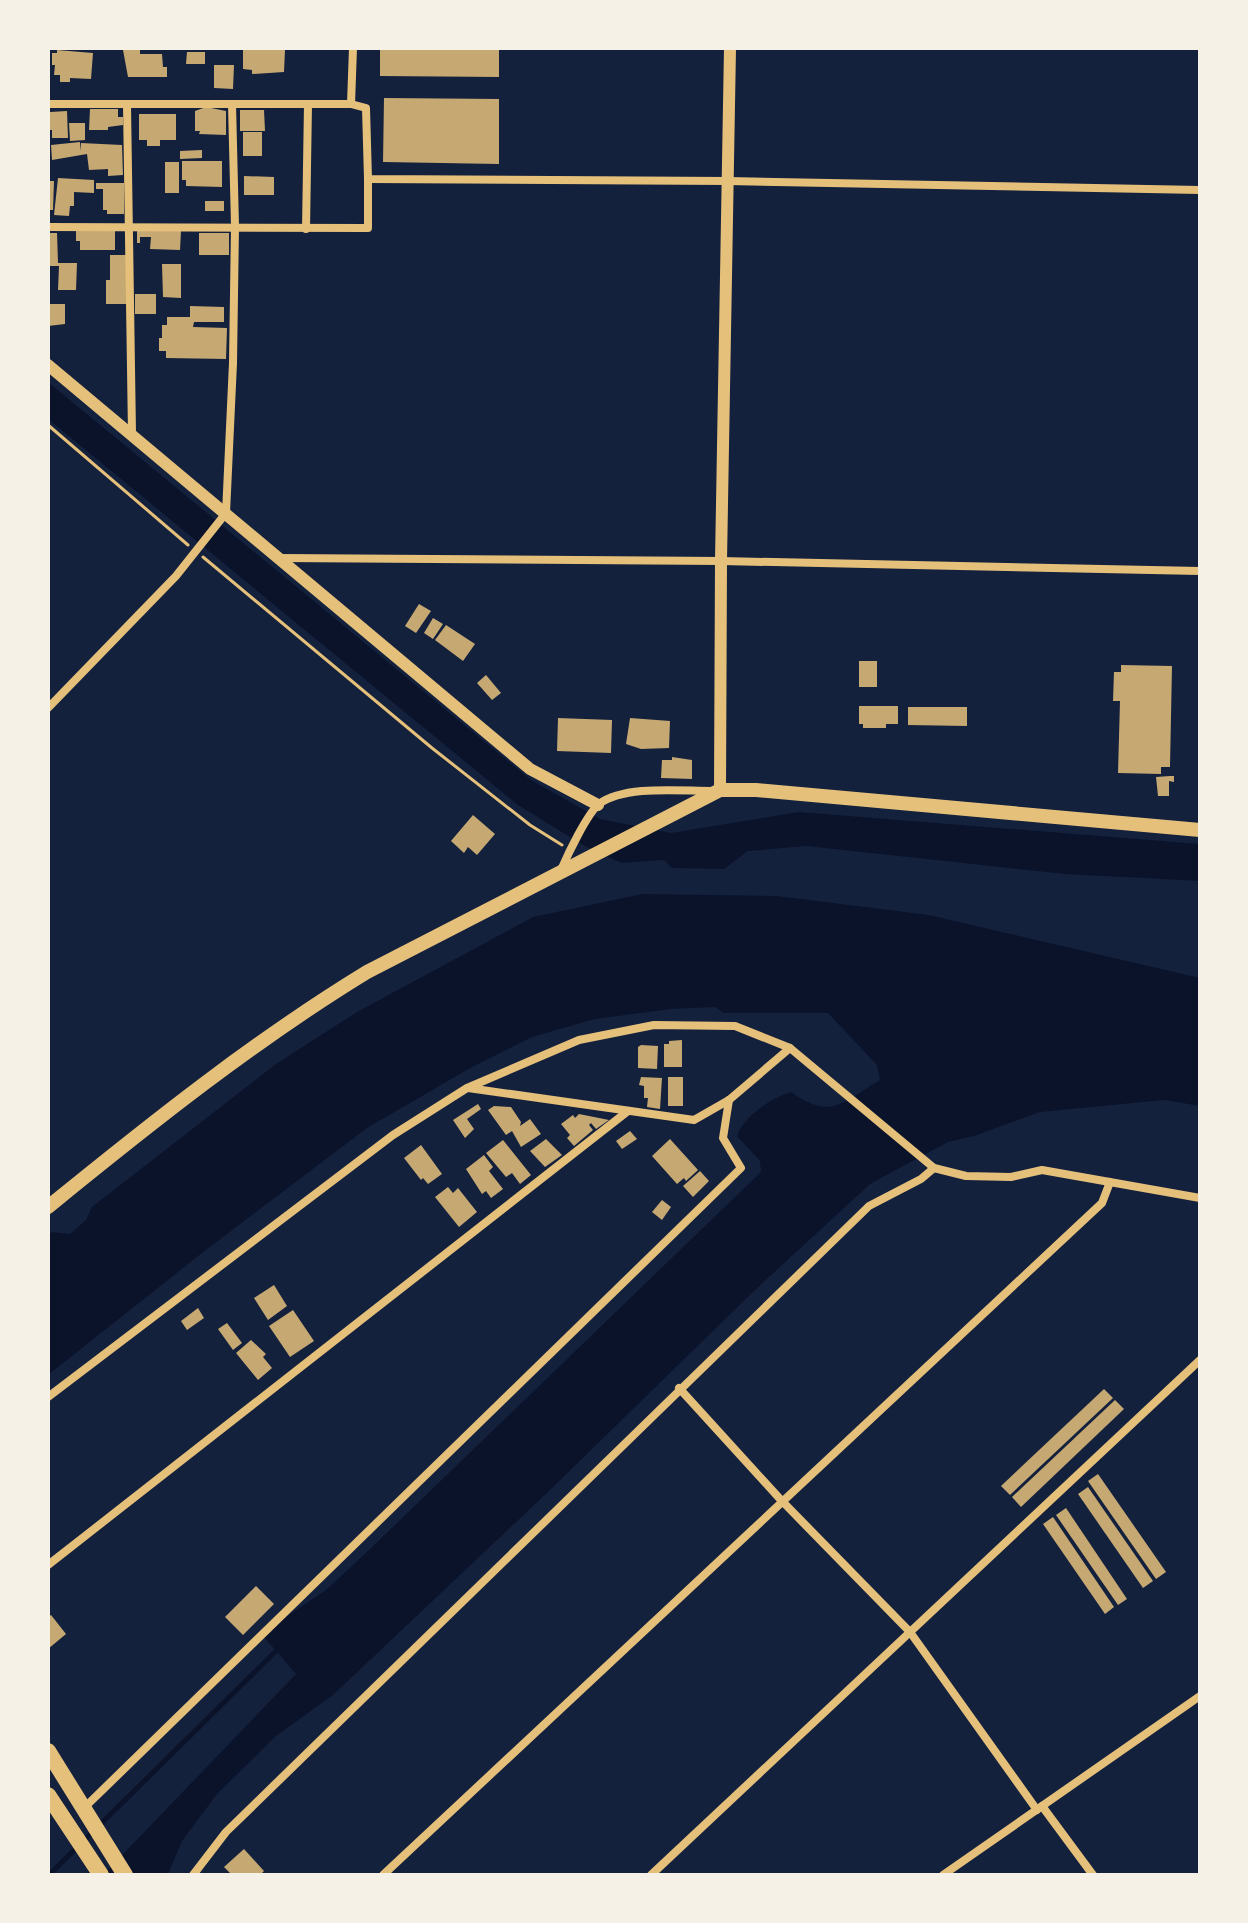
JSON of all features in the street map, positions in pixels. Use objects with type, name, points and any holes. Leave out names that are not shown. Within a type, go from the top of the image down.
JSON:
[{"type":"main road","points":[[48,1207],[257,1045],[367,972],[720,790],[756,790],[1200,830]]},
{"type":"main road","points":[[48,1751],[125,1875]]},
{"type":"main road","points":[[48,1795],[98,1874]]},
{"type":"street","points":[[351,104],[353,48]]},
{"type":"street","points":[[561,871],[572,845],[598,805],[625,793],[720,790],[730,48]]},
{"type":"street","points":[[48,104],[351,104],[366,108],[368,228],[48,227]]},
{"type":"street","points":[[48,708],[176,576],[226,513],[233,363],[235,226],[232,104]]},
{"type":"street","points":[[306,229],[308,104]]},
{"type":"street","points":[[127,105],[132,434]]},
{"type":"street","points":[[368,179],[728,181],[1200,190]]},
{"type":"street","points":[[48,365],[530,769],[598,805]]},
{"type":"street","points":[[279,558],[721,561],[1200,571]]},
{"type":"street","points":[[48,1397],[393,1135],[467,1088],[579,1040],[654,1025],[735,1026],[790,1048],[934,1168],[966,1176],[1011,1177],[1042,1170],[1200,1198]]},
{"type":"street","points":[[467,1088],[694,1120],[729,1100],[790,1048]]},
{"type":"street","points":[[84,1809],[741,1168],[723,1138],[729,1100]]},
{"type":"street","points":[[48,1565],[628,1111]]},
{"type":"street","points":[[193,1875],[237,1821],[869,1206],[921,1179],[934,1168]]},
{"type":"street","points":[[383,1875],[1102,1203],[1110,1182]]},
{"type":"street","points":[[651,1875],[1200,1360]]},
{"type":"street","points":[[679,1388],[781,1500],[910,1632],[1093,1875]]},
{"type":"street","points":[[943,1875],[1200,1696]]},
{"type":"path","points":[[48,425],[432,748],[530,825],[560,845],[572,845]]},
{"type":"water","points":[[48,382],[531,780],[600,819],[671,833],[799,812],[1200,844],[1200,881],[1065,874],[807,846],[748,851],[724,869],[672,868],[664,860],[621,863],[583,845],[518,805],[48,419]]},
{"type":"water","points":[[642,894],[777,896],[929,915],[1200,978],[1200,1106],[1164,1100],[1040,1112],[948,1142],[870,1184],[755,1290],[333,1695],[276,1736],[217,1794],[182,1841],[166,1875],[103,1875],[296,1674],[264,1637],[286,1617],[326,1590],[369,1550],[761,1172],[760,1161],[737,1136],[752,1115],[767,1103],[791,1092],[817,1105],[837,1105],[880,1080],[877,1065],[828,1013],[723,1013],[716,1007],[671,1009],[595,1019],[532,1037],[472,1067],[367,1128],[48,1375],[48,1235],[52,1232],[70,1234],[86,1220],[92,1207],[276,1064],[357,1012],[533,917]]},
{"type":"building","points":[[243,48],[285,50],[284,72],[252,74],[252,70],[243,69]]},
{"type":"building","points":[[380,48],[499,48],[499,77],[380,76]]},
{"type":"building","points":[[57,50],[93,53],[91,79],[70,78],[70,82],[60,82],[60,75],[54,75],[55,65],[52,65],[52,53],[57,53]]},
{"type":"building","points":[[123,50],[162,54],[167,77],[128,77]]},
{"type":"building","points":[[187,52],[205,52],[205,64],[186,64]]},
{"type":"building","points":[[214,65],[234,65],[233,89],[214,88]]},
{"type":"building","points":[[384,98],[499,99],[499,164],[383,162]]},
{"type":"building","points":[[206,107],[226,111],[226,135],[199,134],[200,131],[195,131],[195,111]]},
{"type":"building","points":[[90,109],[118,109],[123,125],[108,127],[108,130],[89,130]]},
{"type":"building","points":[[240,110],[264,110],[265,131],[240,131]]},
{"type":"building","points":[[67,111],[68,138],[52,138],[52,130],[48,130],[50,112]]},
{"type":"building","points":[[139,114],[176,114],[176,140],[160,140],[160,146],[147,146],[147,140],[139,140]]},
{"type":"building","points":[[69,123],[85,123],[85,140],[70,141]]},
{"type":"building","points":[[243,132],[262,132],[262,156],[243,156]]},
{"type":"building","points":[[80,142],[80,151],[81,143],[122,145],[123,175],[108,176],[108,169],[89,170],[87,154],[52,160],[51,145]]},
{"type":"building","points":[[202,150],[202,158],[180,159],[180,151]]},
{"type":"building","points":[[182,161],[222,161],[222,187],[186,186],[186,180],[182,180]]},
{"type":"building","points":[[165,162],[179,162],[179,193],[165,193]]},
{"type":"building","points":[[244,176],[274,177],[274,195],[244,195]]},
{"type":"building","points":[[58,178],[94,180],[94,193],[74,192],[74,206],[70,206],[69,216],[54,215]]},
{"type":"building","points":[[48,181],[54,181],[53,210],[48,210]]},
{"type":"building","points":[[96,183],[124,183],[124,214],[107,214],[107,210],[103,210],[103,189],[96,189]]},
{"type":"building","points":[[205,201],[224,201],[224,211],[205,211]]},
{"type":"building","points":[[76,230],[115,231],[115,250],[80,250]]},
{"type":"building","points":[[137,230],[181,231],[180,250],[150,249],[151,237],[140,237],[140,243],[137,243]]},
{"type":"building","points":[[48,233],[57,233],[58,263],[77,263],[76,290],[58,290],[59,266],[48,266]]},
{"type":"building","points":[[199,233],[229,233],[229,255],[199,255]]},
{"type":"building","points":[[110,255],[126,255],[126,304],[106,304]]},
{"type":"building","points":[[162,264],[181,264],[181,298],[163,297]]},
{"type":"building","points":[[135,294],[156,294],[156,314],[135,314]]},
{"type":"building","points":[[48,304],[65,304],[65,324],[48,326]]},
{"type":"building","points":[[190,306],[224,307],[224,322],[194,322],[193,327],[227,328],[226,359],[166,358],[166,351],[159,351],[162,325],[167,325],[167,317],[190,317]]},
{"type":"building","points":[[419,604],[431,611],[416,633],[405,626]]},
{"type":"building","points":[[433,618],[443,624],[433,639],[424,633]]},
{"type":"building","points":[[446,625],[475,644],[463,661],[435,640]]},
{"type":"building","points":[[859,661],[877,661],[877,687],[859,687]]},
{"type":"building","points":[[1121,665],[1172,666],[1170,767],[1161,767],[1161,774],[1118,773],[1120,701],[1113,701],[1114,672],[1121,672]]},
{"type":"building","points":[[486,675],[501,693],[492,700],[477,683]]},
{"type":"building","points":[[859,706],[898,706],[898,724],[886,724],[886,728],[863,728],[863,724],[859,724]]},
{"type":"building","points":[[908,707],[967,707],[967,726],[908,725]]},
{"type":"building","points":[[558,718],[612,720],[611,753],[557,751]]},
{"type":"building","points":[[630,718],[670,721],[669,748],[641,749],[626,744]]},
{"type":"building","points":[[672,757],[692,760],[692,779],[661,778],[662,760],[672,760]]},
{"type":"building","points":[[1174,776],[1174,782],[1169,781],[1169,796],[1158,796],[1156,777]]},
{"type":"building","points":[[473,815],[495,834],[477,855],[468,847],[464,853],[451,841]]},
{"type":"building","points":[[682,1040],[682,1067],[664,1067],[664,1044]]},
{"type":"building","points":[[658,1046],[657,1069],[638,1068],[638,1047]]},
{"type":"building","points":[[641,1077],[662,1078],[660,1109],[647,1107],[644,1086],[639,1085]]},
{"type":"building","points":[[668,1077],[683,1077],[683,1106],[668,1106]]},
{"type":"building","points":[[478,1104],[481,1109],[467,1119],[474,1129],[465,1138],[453,1120]]},
{"type":"building","points":[[494,1106],[511,1107],[521,1122],[520,1126],[530,1119],[541,1134],[521,1147],[512,1131],[506,1135],[488,1110]]},
{"type":"building","points":[[579,1114],[609,1120],[596,1129],[591,1123],[589,1125],[593,1130],[574,1146],[561,1124]]},
{"type":"building","points":[[630,1131],[637,1139],[622,1149],[616,1141]]},
{"type":"building","points":[[546,1139],[562,1155],[545,1167],[530,1151]]},
{"type":"building","points":[[670,1139],[698,1170],[686,1181],[684,1178],[677,1184],[652,1156]]},
{"type":"building","points":[[503,1140],[531,1175],[520,1184],[512,1173],[506,1177],[486,1153]]},
{"type":"building","points":[[421,1145],[442,1174],[428,1184],[423,1178],[421,1180],[404,1158]]},
{"type":"building","points":[[484,1155],[493,1167],[489,1171],[503,1189],[491,1198],[486,1191],[482,1194],[466,1169]]},
{"type":"building","points":[[700,1171],[709,1181],[693,1197],[683,1186]]},
{"type":"building","points":[[448,1187],[453,1193],[458,1188],[477,1212],[459,1227],[435,1197]]},
{"type":"building","points":[[662,1200],[671,1207],[662,1220],[652,1212]]},
{"type":"building","points":[[274,1285],[287,1306],[268,1320],[254,1298]]},
{"type":"building","points":[[198,1308],[204,1318],[187,1330],[181,1321]]},
{"type":"building","points":[[293,1310],[314,1341],[290,1357],[269,1326]]},
{"type":"building","points":[[227,1323],[242,1343],[233,1350],[218,1329]]},
{"type":"building","points":[[251,1340],[266,1354],[263,1357],[272,1368],[258,1380],[236,1353]]},
{"type":"building","points":[[1104,1389],[1113,1398],[1010,1495],[1001,1486]]},
{"type":"building","points":[[1115,1400],[1124,1409],[1021,1507],[1012,1497]]},
{"type":"building","points":[[1098,1474],[1166,1572],[1156,1579],[1088,1481]]},
{"type":"building","points":[[1088,1487],[1153,1581],[1143,1588],[1078,1494]]},
{"type":"building","points":[[1066,1508],[1127,1599],[1118,1605],[1056,1515]]},
{"type":"building","points":[[1053,1517],[1114,1607],[1105,1614],[1043,1524]]},
{"type":"building","points":[[256,1586],[274,1604],[243,1635],[225,1617]]},
{"type":"building","points":[[51,1615],[66,1634],[48,1649],[48,1617]]},
{"type":"building","points":[[244,1849],[264,1871],[260,1875],[232,1875],[224,1867]]},
{"type":"waterway","points":[[49,1875],[279,1648]]}]
